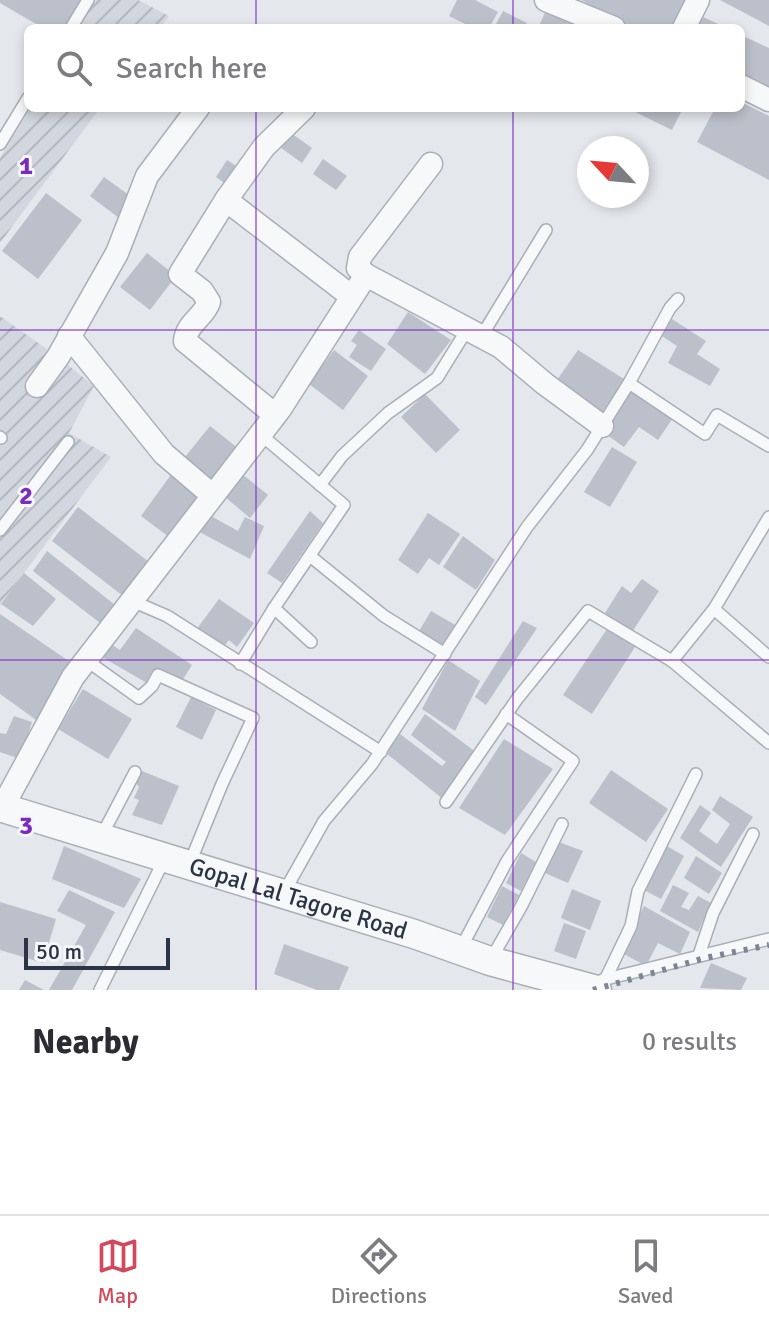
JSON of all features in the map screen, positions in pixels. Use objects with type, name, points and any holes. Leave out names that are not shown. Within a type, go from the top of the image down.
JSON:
[{"type":"street","points":[[546,0],[604,24]]},
{"type":"street","points":[[686,24],[698,0]]},
{"type":"street","points":[[745,88],[769,100]]},
{"type":"street","points":[[37,386],[58,357],[117,253],[147,176],[195,112]]},
{"type":"street","points":[[275,415],[185,341],[189,327],[203,314],[209,302],[202,291],[180,274],[226,200],[264,147],[300,112]]},
{"type":"street","points":[[431,164],[360,257],[358,268],[501,347],[602,426]]},
{"type":"street","points":[[226,200],[351,296]]},
{"type":"street","points":[[1,807],[73,677],[275,415],[366,275]]},
{"type":"street","points":[[69,336],[164,454],[212,495]]},
{"type":"street","name":"Gopal Lal Tagore Road","points":[[1,807],[490,961],[595,986]]},
{"type":"lane","points":[[73,24],[88,0]]},
{"type":"lane","points":[[0,144],[24,105]]},
{"type":"lane","points":[[320,485],[342,456],[388,413],[437,378],[474,333],[546,230]]},
{"type":"lane","points":[[283,894],[324,821],[381,752],[527,527],[587,450],[678,299]]},
{"type":"lane","points":[[629,383],[705,434],[717,415],[769,446]]},
{"type":"lane","points":[[240,664],[344,505],[260,434]]},
{"type":"lane","points":[[0,530],[68,442]]},
{"type":"lane","points":[[672,661],[714,609],[765,533],[769,517]]},
{"type":"lane","points":[[310,556],[384,616],[445,654]]},
{"type":"lane","points":[[130,600],[167,616],[381,752]]},
{"type":"lane","points":[[274,608],[311,642]]},
{"type":"lane","points":[[714,609],[769,657]]},
{"type":"lane","points":[[446,802],[481,756],[506,714],[588,611],[672,661],[769,743]]},
{"type":"lane","points":[[86,660],[139,698],[158,675],[253,718],[222,784],[100,990]]},
{"type":"lane","points":[[460,950],[507,861],[573,761],[506,714]]},
{"type":"lane","points":[[101,838],[135,772]]},
{"type":"lane","points":[[595,986],[631,926],[638,891],[696,774]]},
{"type":"lane","points":[[490,961],[562,824]]},
{"type":"lane","points":[[699,955],[713,913],[753,834]]},
{"type":"lane","points":[[595,986],[699,955],[769,939]]},
{"type":"shaded area","points":[[96,0],[138,0],[169,16],[163,24],[81,24]]},
{"type":"shaded area","points":[[29,112],[97,112],[0,243],[0,158]]},
{"type":"shaded area","points":[[0,316],[94,386],[69,433],[111,457],[0,605]]},
{"type":"building","points":[[0,0],[82,1],[68,24],[36,24],[0,3]]},
{"type":"building","points":[[457,0],[475,0],[498,12],[491,24],[465,24],[449,16]]},
{"type":"building","points":[[581,0],[687,2],[675,24],[626,24]]},
{"type":"building","points":[[720,0],[769,0],[769,26]]},
{"type":"building","points":[[550,2],[594,24],[540,24]]},
{"type":"building","points":[[503,11],[527,23],[527,24],[496,24]]},
{"type":"building","points":[[701,16],[718,24],[697,24]]},
{"type":"building","points":[[745,37],[769,48],[769,91],[745,79]]},
{"type":"building","points":[[745,104],[769,116],[769,180],[697,142],[713,112],[745,112]]},
{"type":"building","points":[[635,112],[681,112],[672,130]]},
{"type":"building","points":[[291,133],[312,148],[302,163],[281,148]]},
{"type":"building","points":[[323,159],[347,176],[336,190],[313,174]]},
{"type":"building","points":[[227,160],[242,170],[230,187],[216,177]]},
{"type":"building","points":[[104,177],[133,198],[119,218],[90,196]]},
{"type":"building","points":[[46,193],[82,220],[38,279],[2,251]]},
{"type":"building","points":[[147,253],[176,276],[150,310],[120,287]]},
{"type":"building","points":[[408,312],[451,340],[425,374],[387,344]]},
{"type":"building","points":[[672,319],[706,341],[697,354],[720,369],[710,386],[668,363],[677,346],[662,336]]},
{"type":"building","points":[[359,330],[386,349],[371,371],[349,357],[357,345],[351,341]]},
{"type":"building","points":[[334,350],[368,376],[343,410],[309,384]]},
{"type":"building","points":[[578,350],[624,379],[598,419],[552,387]]},
{"type":"building","points":[[631,389],[673,418],[658,440],[639,427],[624,447],[604,433]]},
{"type":"building","points":[[425,394],[460,430],[436,453],[401,417]]},
{"type":"building","points":[[210,426],[239,449],[210,485],[181,462]]},
{"type":"building","points":[[612,447],[637,462],[610,507],[584,492]]},
{"type":"building","points":[[173,472],[201,493],[169,537],[141,516]]},
{"type":"building","points":[[242,474],[268,495],[250,518],[224,496]]},
{"type":"building","points":[[78,507],[149,562],[123,596],[52,541]]},
{"type":"building","points":[[202,511],[238,531],[245,517],[264,526],[250,559],[194,529]]},
{"type":"building","points":[[310,511],[323,523],[282,583],[267,573]]},
{"type":"building","points":[[428,513],[460,534],[439,565],[429,558],[418,574],[398,560]]},
{"type":"building","points":[[463,536],[495,560],[476,590],[443,567]]},
{"type":"building","points":[[47,551],[115,605],[100,623],[33,571]]},
{"type":"building","points":[[24,573],[56,599],[33,626],[1,604]]},
{"type":"building","points":[[642,579],[659,591],[632,632],[605,613],[622,586],[631,593]]},
{"type":"building","points":[[219,599],[254,623],[237,647],[229,640],[222,649],[196,630]]},
{"type":"building","points":[[431,611],[457,626],[442,648],[418,633]]},
{"type":"building","points":[[0,614],[76,666],[39,722],[0,694]]},
{"type":"building","points":[[523,621],[537,628],[486,705],[475,697]]},
{"type":"building","points":[[136,628],[192,665],[180,684],[155,673],[152,686],[97,654],[107,641],[120,650]]},
{"type":"building","points":[[607,629],[635,647],[592,714],[563,695]]},
{"type":"building","points":[[448,660],[480,681],[455,731],[422,709]]},
{"type":"building","points":[[83,689],[132,719],[108,759],[58,729]]},
{"type":"building","points":[[191,697],[216,710],[202,740],[176,727]]},
{"type":"building","points":[[425,714],[477,753],[443,799],[386,753],[400,734],[442,766],[446,762],[411,735]]},
{"type":"building","points":[[14,716],[32,722],[20,759],[0,752],[0,733],[6,734]]},
{"type":"building","points":[[504,739],[553,769],[505,835],[459,808]]},
{"type":"building","points":[[611,770],[668,809],[646,842],[589,803]]},
{"type":"building","points":[[142,771],[179,786],[162,825],[132,815],[139,800],[134,798]]},
{"type":"building","points":[[720,796],[753,817],[721,867],[680,838],[700,805],[711,813],[699,831],[717,844],[730,824],[712,810]]},
{"type":"building","points":[[556,841],[583,851],[568,883],[540,871]]},
{"type":"building","points":[[665,845],[684,856],[661,899],[642,889]]},
{"type":"building","points":[[64,846],[141,879],[124,908],[52,879]]},
{"type":"building","points":[[521,853],[536,862],[521,891],[506,883]]},
{"type":"building","points":[[696,856],[722,873],[709,894],[684,878]]},
{"type":"building","points":[[673,885],[689,893],[681,907],[689,910],[698,896],[711,903],[698,932],[660,911]]},
{"type":"building","points":[[502,886],[519,895],[503,925],[487,917]]},
{"type":"building","points":[[572,889],[601,901],[590,930],[561,918]]},
{"type":"building","points":[[69,890],[115,912],[72,990],[49,990],[86,925],[57,911]]},
{"type":"building","points":[[0,902],[56,919],[43,963],[0,950]]},
{"type":"building","points":[[644,906],[690,932],[680,954],[658,943],[646,966],[622,953]]},
{"type":"building","points":[[564,923],[586,931],[576,959],[554,951]]},
{"type":"building","points":[[284,944],[349,967],[339,990],[317,990],[274,974]]},
{"type":"building","points":[[711,963],[747,978],[741,990],[700,988]]},
{"type":"building","points":[[25,980],[44,990],[19,990]]},
{"type":"railway","points":[[593,990],[705,958],[769,945]]}]
